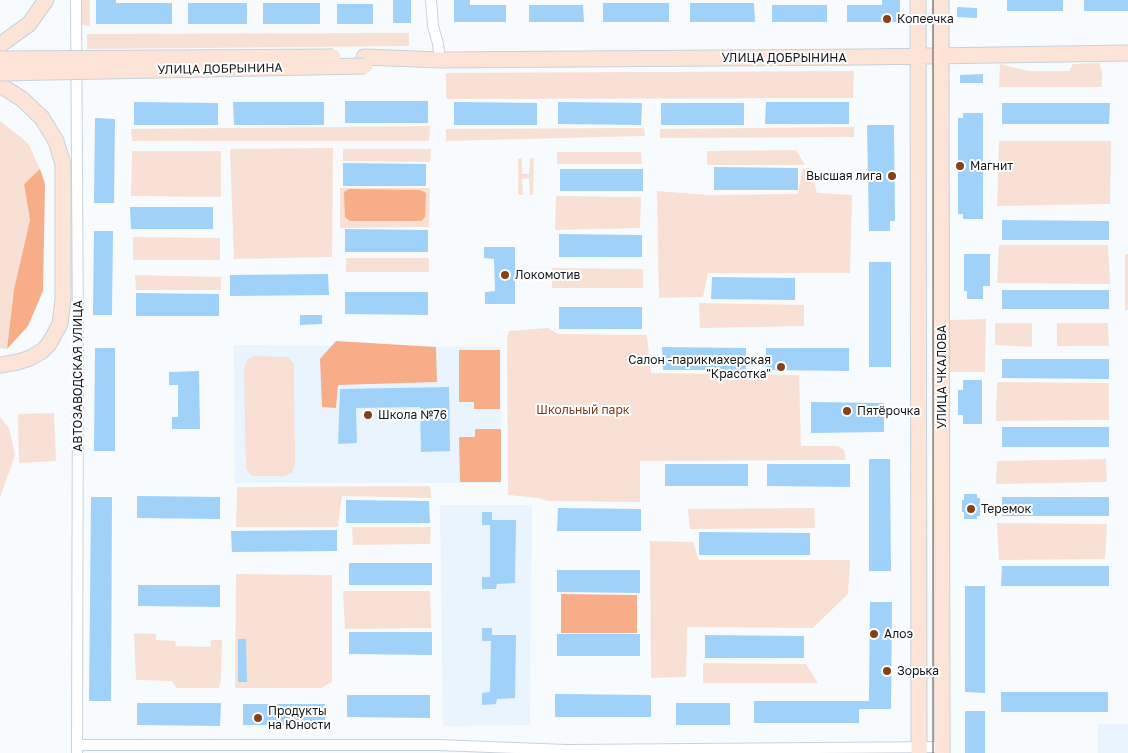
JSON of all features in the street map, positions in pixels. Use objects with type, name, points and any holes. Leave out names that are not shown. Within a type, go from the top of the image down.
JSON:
[{"type":"main road","points":[[0,45],[29,24],[46,0]]},
{"type":"main road","name":"УЛИЦА ЧКАЛОВА","points":[[918,0],[919,750]]},
{"type":"main road","name":"УЛИЦА ЧКАЛОВА","points":[[941,0],[942,750]]},
{"type":"main road","name":"УЛИЦА ДОБРЫНИНА","points":[[0,59],[364,61],[1128,53]]},
{"type":"main road","name":"УЛИЦА ДОБРЫНИНА","points":[[0,74],[364,61]]},
{"type":"main road","points":[[0,85],[22,99],[42,118],[56,141],[62,164],[63,299],[60,324],[49,344],[30,358],[0,365]]},
{"type":"street","name":"АВТОЗАВОДСКАЯ УЛИЦА","points":[[76,0],[78,339],[77,749]]},
{"type":"street","points":[[431,0],[433,26],[440,60]]},
{"type":"street","points":[[77,749],[428,745],[567,750],[942,750]]},
{"type":"shaded area","points":[[40,169],[45,184],[43,291],[28,326],[7,349],[14,289],[30,220],[24,184]]},
{"type":"shaded area","points":[[349,189],[420,190],[426,193],[425,217],[421,221],[350,221],[345,217],[344,192]]},
{"type":"shaded area","points":[[336,341],[436,347],[437,382],[338,385],[336,408],[322,407],[320,359]]},
{"type":"shaded area","name":"Школа №76","points":[[234,345],[501,347],[501,483],[235,483]]},
{"type":"shaded area","points":[[459,350],[500,350],[500,409],[474,409],[474,402],[459,402]]},
{"type":"shaded area","points":[[475,429],[501,429],[501,482],[460,482],[459,437],[475,437]]},
{"type":"shaded area","points":[[440,505],[532,505],[530,725],[443,726]]},
{"type":"shaded area","points":[[561,594],[637,595],[637,633],[561,633]]},
{"type":"shaded area","points":[[1098,724],[1128,724],[1128,753],[1098,753]]},
{"type":"green space","points":[[80,0],[90,0],[90,26],[81,25]]},
{"type":"green space","points":[[409,33],[409,46],[87,49],[87,34]]},
{"type":"green space","points":[[1099,63],[1102,71],[1102,87],[999,87],[1000,64],[1028,71],[1069,71],[1073,64]]},
{"type":"green space","points":[[854,71],[853,98],[446,99],[446,73]]},
{"type":"green space","points":[[0,121],[28,143],[40,169],[24,184],[30,220],[14,289],[7,349],[0,348]]},
{"type":"green space","points":[[430,126],[429,141],[132,141],[131,129]]},
{"type":"green space","points":[[854,127],[854,137],[660,138],[660,129]]},
{"type":"green space","points":[[644,128],[645,136],[446,141],[446,129]]},
{"type":"green space","points":[[999,141],[1111,141],[1110,204],[997,206]]},
{"type":"green space","points":[[333,148],[332,257],[234,259],[230,149]]},
{"type":"green space","points":[[343,149],[431,149],[430,162],[343,161]]},
{"type":"green space","points":[[796,150],[805,165],[707,165],[707,151]]},
{"type":"green space","points":[[132,151],[221,151],[221,197],[131,196]]},
{"type":"green space","points":[[557,152],[641,152],[642,164],[557,164]]},
{"type":"green space","points":[[522,158],[522,174],[529,174],[530,158],[534,158],[533,195],[530,195],[529,178],[522,179],[523,195],[518,195],[518,159]]},
{"type":"green space","points":[[811,168],[817,193],[852,195],[850,273],[708,273],[703,297],[659,298],[657,191],[708,195],[798,194],[802,169]]},
{"type":"green space","points":[[340,188],[430,188],[429,227],[340,228]]},
{"type":"green space","points":[[556,196],[641,197],[640,228],[555,230]]},
{"type":"green space","points":[[133,237],[220,238],[220,260],[133,260]]},
{"type":"green space","points":[[999,245],[1108,245],[1110,284],[997,283]]},
{"type":"green space","points":[[1125,254],[1128,254],[1128,310],[1125,310]]},
{"type":"green space","points":[[346,258],[429,258],[429,272],[346,272]]},
{"type":"green space","points":[[552,268],[643,269],[643,288],[552,288]]},
{"type":"green space","points":[[135,275],[221,277],[221,290],[136,290]]},
{"type":"green space","points":[[699,303],[804,305],[804,326],[700,328]]},
{"type":"green space","points":[[986,319],[985,372],[949,372],[949,320]]},
{"type":"green space","points":[[995,323],[1032,323],[1032,347],[995,345]]},
{"type":"green space","points":[[1057,323],[1108,323],[1109,346],[1057,346]]},
{"type":"green space","name":"Школьный парк","points":[[548,328],[558,334],[647,335],[651,373],[799,375],[801,446],[838,446],[844,450],[846,460],[640,461],[640,502],[547,501],[539,498],[508,495],[507,338],[509,331]]},
{"type":"green space","points":[[255,356],[288,357],[294,364],[295,465],[292,473],[284,476],[252,476],[246,469],[244,368],[247,360]]},
{"type":"green space","points":[[997,382],[1109,383],[1109,420],[996,421]]},
{"type":"green space","points":[[54,413],[56,461],[19,463],[18,414]]},
{"type":"green space","points":[[0,417],[9,428],[15,455],[0,498]]},
{"type":"green space","points":[[1106,459],[1107,482],[996,484],[997,461]]},
{"type":"green space","points":[[430,486],[431,498],[342,496],[338,527],[236,527],[237,487]]},
{"type":"green space","points":[[814,508],[815,528],[690,529],[688,509]]},
{"type":"green space","points":[[997,523],[1107,524],[1105,559],[999,560]]},
{"type":"green space","points":[[352,527],[431,527],[430,544],[353,545]]},
{"type":"green space","points":[[650,541],[693,542],[699,560],[850,560],[848,594],[813,628],[687,627],[686,677],[651,678]]},
{"type":"green space","points":[[236,574],[332,575],[332,682],[321,688],[235,688]]},
{"type":"green space","points":[[343,591],[430,591],[431,628],[345,629]]},
{"type":"green space","points":[[134,633],[156,634],[156,640],[175,641],[176,646],[210,647],[211,640],[222,640],[219,688],[176,688],[172,681],[136,680]]},
{"type":"green space","points":[[703,663],[806,664],[818,683],[703,683]]},
{"type":"building","points":[[96,0],[116,0],[116,3],[172,3],[172,24],[96,24]]},
{"type":"building","points":[[393,0],[411,0],[411,23],[393,23]]},
{"type":"building","points":[[454,0],[470,0],[470,5],[506,5],[506,22],[454,22]]},
{"type":"building","points":[[882,0],[900,0],[900,22],[847,22],[847,5],[882,5]]},
{"type":"building","points":[[1007,0],[1063,0],[1063,11],[1007,11]]},
{"type":"building","points":[[1084,0],[1128,0],[1128,11],[1084,11]]},
{"type":"building","points":[[188,3],[247,3],[247,24],[188,24]]},
{"type":"building","points":[[263,3],[320,3],[320,24],[263,24]]},
{"type":"building","points":[[603,3],[669,3],[669,22],[603,22]]},
{"type":"building","points":[[690,3],[754,3],[755,22],[690,22]]},
{"type":"building","points":[[337,4],[373,4],[373,24],[337,24]]},
{"type":"building","points":[[529,5],[583,5],[584,22],[529,22]]},
{"type":"building","points":[[772,5],[827,5],[827,22],[772,22]]},
{"type":"building","points":[[957,7],[977,8],[977,18],[957,17]]},
{"type":"building","points":[[983,74],[983,83],[960,83],[960,75]]},
{"type":"building","points":[[345,101],[428,101],[428,123],[345,123]]},
{"type":"building","points":[[134,102],[218,103],[218,125],[134,125]]},
{"type":"building","points":[[233,102],[324,102],[324,125],[234,125]]},
{"type":"building","points":[[454,102],[537,103],[537,125],[454,125]]},
{"type":"building","points":[[558,102],[642,103],[641,125],[558,124]]},
{"type":"building","points":[[766,102],[849,102],[849,124],[765,124]]},
{"type":"building","points":[[661,103],[744,103],[744,125],[661,125]]},
{"type":"building","points":[[1002,103],[1110,103],[1109,124],[1002,124]]},
{"type":"building","points":[[963,113],[983,113],[983,219],[963,219],[963,214],[958,214],[958,118],[963,118]]},
{"type":"building","points":[[95,118],[115,119],[114,203],[94,203]]},
{"type":"building","points":[[867,125],[894,125],[895,221],[890,221],[890,231],[869,231]]},
{"type":"building","points":[[343,163],[426,164],[426,186],[343,186]]},
{"type":"building","points":[[714,167],[798,168],[798,190],[714,190]]},
{"type":"building","points":[[560,169],[643,169],[643,191],[560,191]]},
{"type":"building","points":[[130,207],[213,207],[213,229],[131,229]]},
{"type":"building","points":[[1002,220],[1109,221],[1109,240],[1002,240]]},
{"type":"building","points":[[345,229],[428,230],[428,252],[345,252]]},
{"type":"building","points":[[94,231],[113,231],[112,315],[93,315]]},
{"type":"building","points":[[559,234],[642,235],[642,257],[559,257]]},
{"type":"building","name":"Локомотив","points":[[484,247],[515,247],[515,304],[485,304],[485,292],[495,291],[494,259],[484,258]]},
{"type":"building","points":[[964,254],[990,254],[990,286],[983,286],[983,299],[967,299],[967,291],[964,291]]},
{"type":"building","points":[[869,262],[891,262],[891,367],[869,367]]},
{"type":"building","points":[[328,274],[329,295],[230,296],[230,275]]},
{"type":"building","points":[[712,277],[795,278],[795,300],[711,299]]},
{"type":"building","points":[[1002,290],[1109,290],[1109,309],[1002,309]]},
{"type":"building","points":[[345,292],[428,292],[428,315],[345,314]]},
{"type":"building","points":[[136,293],[219,294],[219,316],[136,316]]},
{"type":"building","points":[[559,307],[642,307],[642,329],[559,329]]},
{"type":"building","points":[[300,315],[322,315],[322,324],[300,325]]},
{"type":"building","points":[[662,347],[746,348],[746,370],[663,370]]},
{"type":"building","points":[[95,348],[115,348],[115,451],[94,451]]},
{"type":"building","points":[[766,348],[849,348],[849,371],[766,370]]},
{"type":"building","points":[[1002,359],[1109,359],[1109,379],[1002,378]]},
{"type":"building","points":[[199,371],[200,429],[172,429],[172,417],[178,417],[178,385],[169,385],[169,372]]},
{"type":"building","points":[[963,380],[982,380],[982,424],[963,424],[963,415],[958,415],[958,390],[963,390]]},
{"type":"building","points":[[449,387],[450,451],[421,452],[420,407],[356,408],[357,443],[338,444],[340,389]]},
{"type":"building","name":"Пятёрочка","points":[[811,402],[884,403],[884,432],[811,433]]},
{"type":"building","points":[[1002,427],[1109,427],[1109,447],[1002,447]]},
{"type":"building","points":[[869,459],[890,459],[891,571],[869,571]]},
{"type":"building","points":[[665,464],[748,464],[748,486],[665,486]]},
{"type":"building","points":[[767,464],[850,464],[850,487],[767,486]]},
{"type":"building","name":"Теремок","points":[[964,494],[977,494],[977,498],[980,498],[980,516],[977,516],[977,519],[964,519],[962,500],[964,500]]},
{"type":"building","points":[[137,496],[220,497],[220,519],[137,518]]},
{"type":"building","points":[[91,497],[112,497],[111,701],[89,701]]},
{"type":"building","points":[[1002,497],[1109,497],[1109,516],[1002,516]]},
{"type":"building","points":[[346,500],[429,501],[430,523],[346,523]]},
{"type":"building","points":[[558,508],[641,509],[641,531],[557,531]]},
{"type":"building","points":[[482,512],[492,512],[492,520],[516,520],[515,583],[497,584],[496,589],[482,589],[482,577],[490,577],[490,525],[482,525]]},
{"type":"building","points":[[337,530],[337,551],[232,552],[231,531]]},
{"type":"building","points":[[699,532],[810,533],[810,555],[699,555]]},
{"type":"building","points":[[349,563],[432,563],[432,585],[349,585]]},
{"type":"building","points":[[1002,566],[1109,566],[1109,586],[1001,586]]},
{"type":"building","points":[[557,570],[640,570],[640,593],[557,592]]},
{"type":"building","points":[[138,585],[220,585],[220,607],[138,606]]},
{"type":"building","points":[[965,586],[985,586],[985,693],[965,692]]},
{"type":"building","points":[[870,602],[892,602],[891,709],[859,709],[859,723],[754,723],[754,701],[869,701]]},
{"type":"building","points":[[482,628],[492,628],[492,635],[516,635],[515,698],[497,699],[496,704],[482,705],[482,693],[490,692],[491,641],[482,641]]},
{"type":"building","points":[[349,632],[432,632],[432,655],[349,654]]},
{"type":"building","points":[[557,634],[640,634],[640,656],[557,656]]},
{"type":"building","points":[[705,635],[804,636],[804,658],[705,658]]},
{"type":"building","points":[[238,639],[246,639],[247,682],[238,682]]},
{"type":"building","points":[[1001,692],[1108,692],[1108,712],[1001,712]]},
{"type":"building","points":[[555,694],[651,695],[651,717],[555,717]]},
{"type":"building","points":[[347,695],[430,695],[430,718],[347,717]]},
{"type":"building","points":[[137,703],[221,703],[220,726],[137,725]]},
{"type":"building","points":[[676,703],[730,703],[730,725],[676,725]]},
{"type":"building","points":[[243,704],[325,704],[325,725],[243,725]]},
{"type":"building","points":[[965,711],[985,711],[985,753],[965,753]]},
{"type":"tram line","points":[[933,0],[933,753]]},
{"type":"place","name":"Копеечка","points":[[887,19]]},
{"type":"place","name":"Магнит","points":[[960,166]]},
{"type":"place","name":"Высшая лига","points":[[892,176]]},
{"type":"place","name":"Локомотив","points":[[505,275]]},
{"type":"place","name":"Салон -парикмахерская \"Красотка\"","points":[[781,367]]},
{"type":"place","name":"Пятёрочка","points":[[847,411]]},
{"type":"place","name":"Школа №76","points":[[368,415]]},
{"type":"place","name":"Теремок","points":[[971,509]]},
{"type":"place","name":"Алоэ","points":[[874,634]]},
{"type":"place","name":"Зорька","points":[[887,671]]},
{"type":"place","name":"Продукты на Юности","points":[[258,718]]}]
